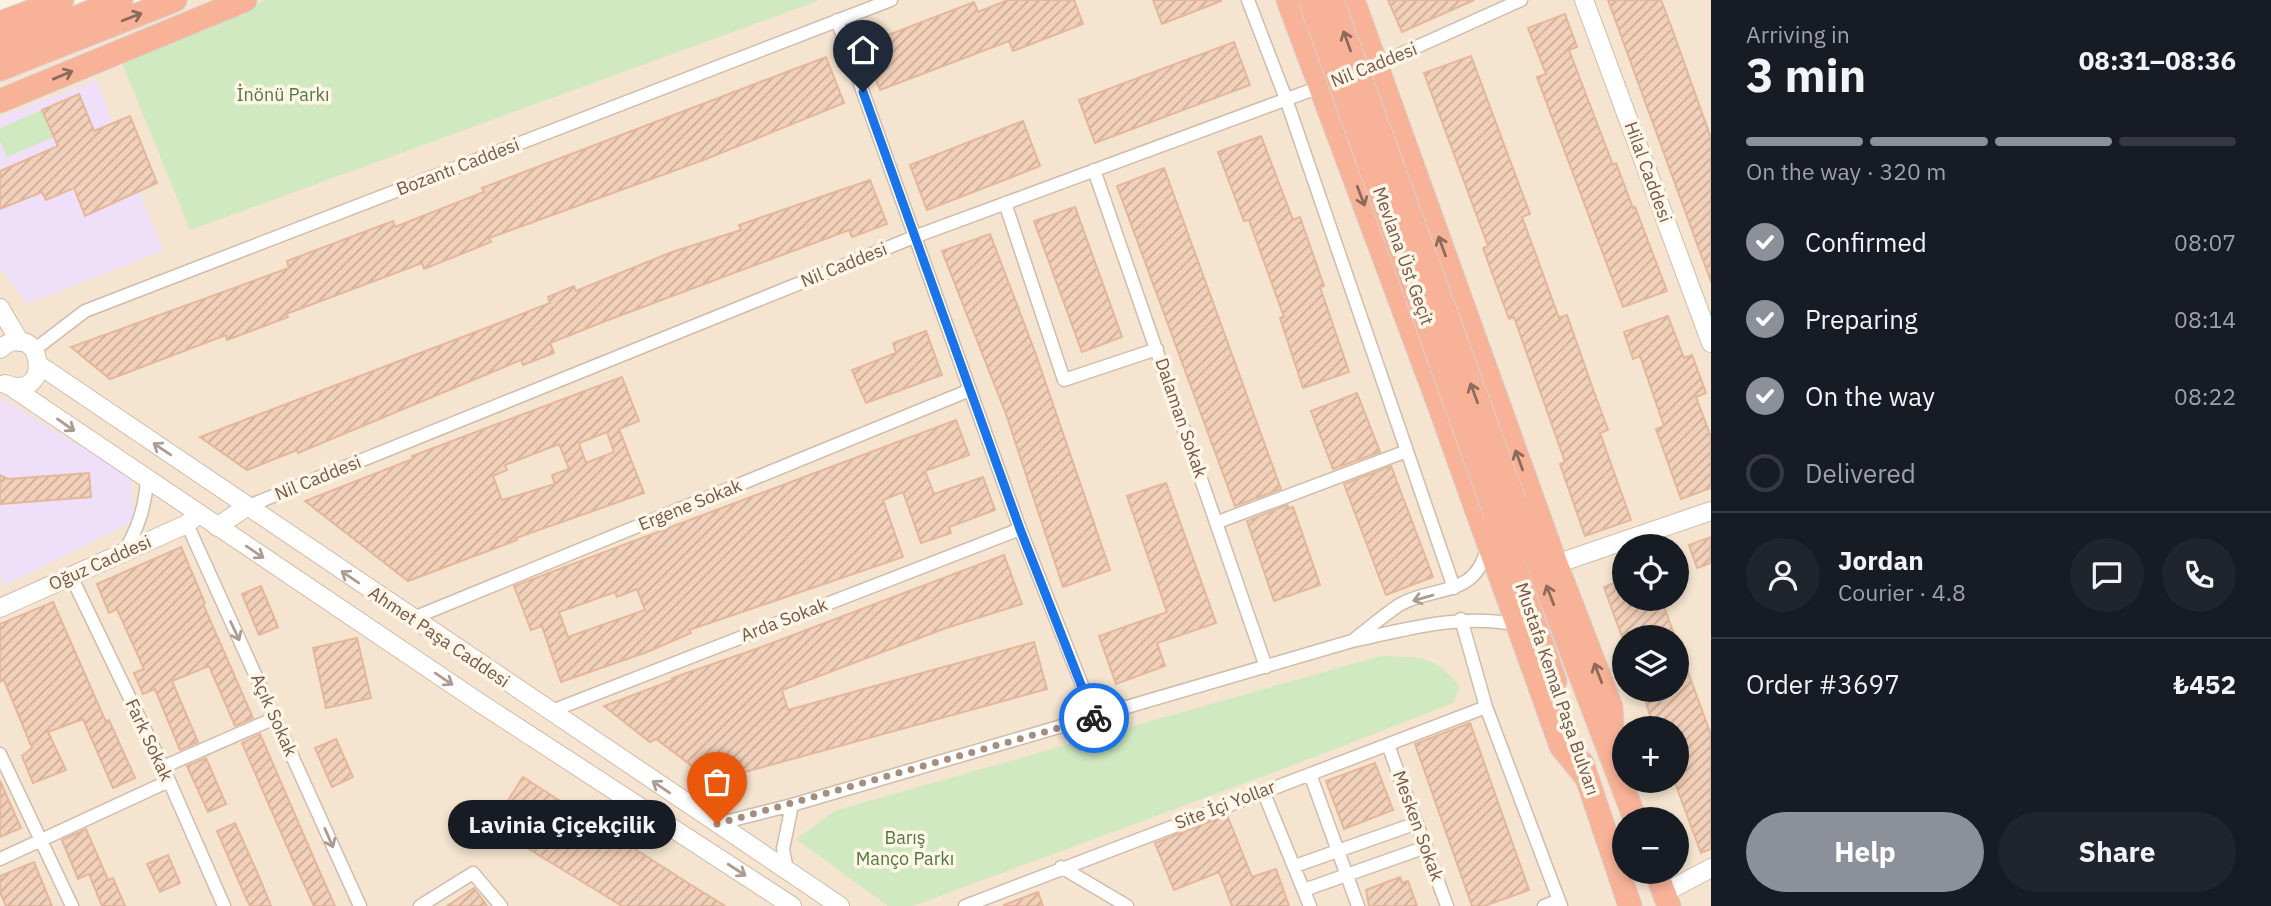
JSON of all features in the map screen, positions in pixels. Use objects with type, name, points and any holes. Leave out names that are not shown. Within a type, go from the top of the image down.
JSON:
[{"type":"highway","points":[[0,23],[62,0]]},
{"type":"highway","points":[[0,47],[121,0]]},
{"type":"highway","points":[[0,69],[175,0]]},
{"type":"highway","points":[[0,101],[245,0]]},
{"type":"highway","points":[[1288,0],[1561,746],[1587,778]]},
{"type":"highway","name":"Mevlana Üst Geçit","points":[[1310,0],[1505,508]]},
{"type":"highway","name":"Mevlana Üst Geçit","points":[[1332,0],[1505,508]]},
{"type":"highway","points":[[1353,0],[1556,564],[1611,707],[1612,726]]},
{"type":"highway","points":[[1346,156],[1348,123],[1356,113],[1377,110],[1389,116],[1401,133]]},
{"type":"highway","name":"Mustafa Kemal Paşa Bulvarı","points":[[1505,508],[1612,758]]},
{"type":"highway","name":"Mustafa Kemal Paşa Bulvarı","points":[[1505,508],[1587,778],[1630,906]]},
{"type":"street","name":"Bozantı Caddesi","points":[[31,352],[85,311],[891,0]]},
{"type":"street","points":[[1248,0],[1286,99],[1454,588]]},
{"type":"street","name":"Nil Caddesi","points":[[246,506],[914,237],[1377,65],[1521,0]]},
{"type":"street","name":"Hilal Caddesi","points":[[1584,0],[1711,343]]},
{"type":"street","points":[[837,20],[1020,529],[1096,718]]},
{"type":"street","name":"Dalaman Sokak","points":[[1094,170],[1266,667]]},
{"type":"street","points":[[1005,203],[1064,380],[1157,349]]},
{"type":"street","name":"Ahmet Paşa Caddesi","points":[[0,308],[31,352],[246,506],[840,906]]},
{"type":"street","points":[[0,349],[10,342],[31,352],[29,383],[5,383]]},
{"type":"street","name":"Ahmet Paşa Caddesi","points":[[5,383],[147,480],[193,519],[217,527],[792,906]]},
{"type":"street","name":"Ergene Sokak","points":[[411,619],[970,390]]},
{"type":"street","points":[[1218,522],[1407,451]]},
{"type":"street","points":[[123,552],[138,527],[146,501],[147,480]]},
{"type":"street","points":[[217,527],[246,506]]},
{"type":"street","points":[[1556,564],[1711,511]]},
{"type":"street","name":"Oğuz Caddesi","points":[[0,608],[193,519]]},
{"type":"street","name":"Açık Sokak","points":[[193,519],[275,718],[360,906]]},
{"type":"street","name":"Arda Sokak","points":[[549,712],[1020,529]]},
{"type":"street","points":[[1352,641],[1402,604],[1454,588],[1476,571],[1488,542]]},
{"type":"street","name":"Fark Sokak","points":[[71,576],[163,767],[219,905]]},
{"type":"street","points":[[1461,619],[1486,706],[1560,903],[1544,906]]},
{"type":"street","points":[[717,824],[1096,718],[1352,641],[1461,619],[1518,625]]},
{"type":"street","name":"Site İçi Yollar","points":[[965,906],[1486,706]]},
{"type":"street","points":[[163,767],[275,718]]},
{"type":"street","name":"Mesken Sokak","points":[[1388,745],[1447,906]]},
{"type":"street","points":[[0,754],[72,906]]},
{"type":"street","points":[[1310,774],[1358,906]]},
{"type":"street","points":[[0,859],[169,781]]},
{"type":"street","points":[[1263,791],[1310,906]]},
{"type":"street","points":[[787,870],[783,849],[785,827],[792,805]]},
{"type":"street","points":[[1295,866],[1417,823]]},
{"type":"street","points":[[1304,890],[1426,847]]},
{"type":"street","points":[[1061,867],[1127,906]]},
{"type":"street","points":[[1663,890],[1711,868]]},
{"type":"street","points":[[420,906],[473,873],[501,906]]},
{"type":"shaded area","points":[[149,0],[1711,0],[1711,906],[0,906],[0,59]]},
{"type":"shaded area","points":[[96,80],[163,251],[27,304],[0,268],[0,117]]},
{"type":"shaded area","points":[[0,397],[131,477],[134,521],[4,586],[0,576]]},
{"type":"green space","name":"İnönü Parkı","points":[[265,0],[820,0],[190,230],[121,60]]},
{"type":"green space","points":[[42,110],[54,137],[7,157],[0,141],[0,128]]},
{"type":"green space","name":"Barış Manço Parkı","points":[[1380,656],[1416,658],[1442,668],[1460,687],[1453,703],[913,906],[888,906],[796,839],[837,810]]},
{"type":"building","points":[[1008,0],[1074,0],[1083,24],[1013,51],[1009,41],[880,90],[862,45],[974,2],[978,12]]},
{"type":"building","points":[[1153,0],[1221,0],[1221,1],[1162,24]]},
{"type":"building","points":[[1388,0],[1474,0],[1402,32]]},
{"type":"building","points":[[1608,0],[1661,0],[1671,26],[1711,138],[1711,282]]},
{"type":"building","points":[[1565,14],[1577,47],[1569,50],[1613,165],[1616,163],[1633,208],[1635,207],[1667,291],[1623,307],[1537,77],[1546,74],[1528,28]]},
{"type":"building","points":[[1234,42],[1250,85],[1095,143],[1079,100]]},
{"type":"building","points":[[1471,56],[1530,214],[1522,217],[1559,318],[1567,315],[1608,430],[1600,433],[1631,520],[1585,536],[1560,464],[1565,462],[1514,317],[1509,319],[1483,248],[1488,246],[1424,73]]},
{"type":"building","points":[[826,57],[844,103],[706,159],[489,238],[491,242],[424,269],[422,263],[286,314],[288,317],[227,340],[226,335],[110,379],[71,347],[289,268],[287,261],[393,221],[395,227],[484,192],[482,188]]},
{"type":"building","points":[[79,94],[94,131],[130,116],[157,183],[85,216],[74,188],[46,200],[42,192],[0,209],[0,171],[58,146],[42,110]]},
{"type":"building","points":[[1023,121],[1040,166],[927,210],[910,165]]},
{"type":"building","points":[[1261,136],[1293,220],[1300,217],[1349,372],[1303,388],[1280,318],[1284,317],[1249,220],[1244,221],[1218,152]]},
{"type":"building","points":[[1164,168],[1281,489],[1235,506],[1117,186]]},
{"type":"building","points":[[870,180],[887,224],[852,237],[849,230],[608,320],[550,343],[554,353],[523,365],[521,360],[298,453],[297,450],[247,470],[200,437],[550,303],[548,297],[574,286],[576,291],[672,252],[741,230],[739,225]]},
{"type":"building","points":[[1075,207],[1122,337],[1082,352],[1034,221]]},
{"type":"building","points":[[990,234],[1035,352],[1110,570],[1063,587],[1006,414],[942,251]]},
{"type":"building","points":[[1668,316],[1684,358],[1692,355],[1706,393],[1696,397],[1711,437],[1711,488],[1681,499],[1656,429],[1664,426],[1640,356],[1633,359],[1624,332]]},
{"type":"building","points":[[926,331],[942,375],[866,403],[852,370],[896,353],[893,343]]},
{"type":"building","points":[[622,377],[639,421],[619,429],[644,493],[516,538],[517,540],[408,581],[305,501],[413,459],[412,456]],"holes":[[[607,432],[614,452],[586,463],[579,443]],[[559,444],[569,469],[552,475],[555,484],[502,500],[493,476],[507,470],[505,465]]]},
{"type":"building","points":[[1357,393],[1380,452],[1333,469],[1311,411]]},
{"type":"building","points":[[956,420],[969,455],[925,471],[934,494],[983,477],[995,510],[949,527],[951,533],[921,543],[903,492],[883,500],[903,557],[689,630],[691,633],[647,652],[561,682],[542,626],[531,630],[514,586]],"holes":[[[637,589],[645,610],[568,637],[559,612],[615,592],[617,597]]]},
{"type":"building","points":[[1391,466],[1433,577],[1386,595],[1344,484]]},
{"type":"building","points":[[89,473],[91,497],[0,504],[0,475],[8,479]]},
{"type":"building","points":[[1166,483],[1216,623],[1157,643],[1165,666],[1116,684],[1099,636],[1167,612],[1127,496]]},
{"type":"building","points":[[1287,505],[1289,509],[1293,507],[1320,585],[1274,601],[1247,521]]},
{"type":"building","points":[[1711,537],[1711,563],[1697,568],[1689,545]]},
{"type":"building","points":[[181,547],[253,718],[235,726],[209,666],[172,681],[198,742],[180,750],[155,689],[143,694],[134,673],[144,669],[117,609],[109,613],[97,584]]},
{"type":"building","points":[[1004,555],[1022,604],[946,628],[782,690],[788,710],[1034,642],[1047,689],[712,781],[656,739],[650,742],[604,706],[673,680],[672,678]]},
{"type":"building","points":[[1612,584],[1612,609],[1604,587]]},
{"type":"building","points":[[261,586],[278,627],[259,635],[242,594]]},
{"type":"building","points":[[53,602],[106,722],[109,720],[135,778],[113,788],[83,719],[48,732],[66,770],[33,783],[22,756],[32,748],[4,680],[0,682],[0,624]]},
{"type":"building","points":[[1613,611],[1666,611],[1671,625],[1618,625]]},
{"type":"building","points":[[357,638],[371,698],[326,708],[313,648]]},
{"type":"building","points":[[1689,675],[1711,735],[1711,849],[1701,853],[1689,821],[1689,807],[1684,807],[1679,793],[1689,793],[1689,716],[1650,716],[1646,702],[1689,702]]},
{"type":"building","points":[[1470,723],[1529,890],[1484,906],[1472,906],[1415,744]]},
{"type":"building","points":[[260,734],[335,906],[314,906],[293,860],[242,743]]},
{"type":"building","points":[[336,739],[353,777],[332,787],[315,748]]},
{"type":"building","points":[[206,758],[226,804],[208,812],[187,766]]},
{"type":"building","points":[[1375,763],[1393,810],[1344,829],[1326,781]]},
{"type":"building","points":[[523,777],[725,906],[622,906],[492,826]]},
{"type":"building","points":[[0,781],[21,828],[0,837]]},
{"type":"building","points":[[1227,815],[1252,877],[1276,869],[1289,906],[1232,906],[1219,872],[1174,890],[1155,843]]},
{"type":"building","points":[[235,823],[271,906],[250,906],[246,898],[217,831]]},
{"type":"building","points":[[86,829],[108,880],[113,878],[125,906],[102,906],[89,874],[78,879],[62,840]]},
{"type":"building","points":[[168,855],[180,883],[160,892],[147,864]]},
{"type":"building","points":[[34,862],[52,906],[6,906],[0,892],[0,876]]},
{"type":"building","points":[[1400,877],[1402,883],[1408,881],[1417,906],[1369,906],[1366,890]]},
{"type":"building","points":[[474,888],[487,906],[447,906]]},
{"type":"building","points":[[1038,892],[1043,906],[1004,905]]},
{"type":"way so far","points":[[717,824],[1094,718]]},
{"type":"place","name":"Lavinia Çiçekçilik","points":[[717,824]]},
{"type":"route","points":[[863,92],[1020,529],[1094,718]]}]
